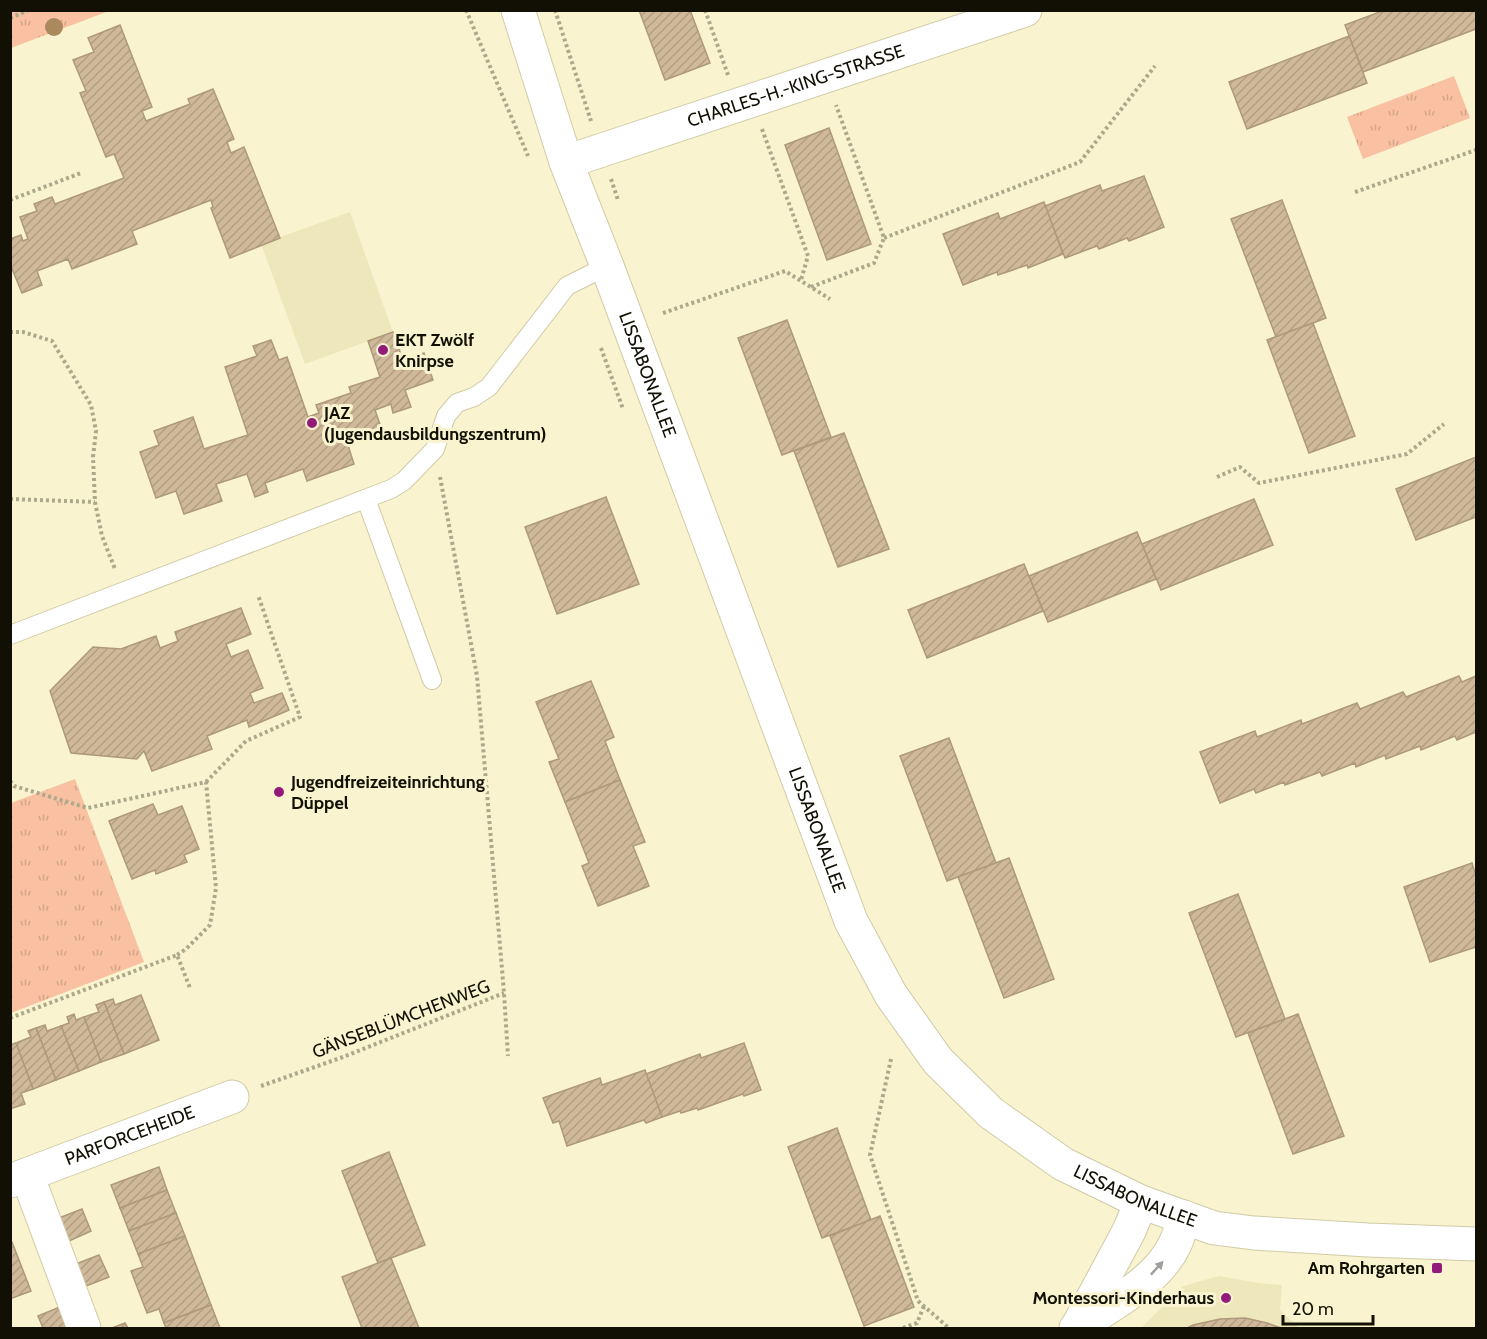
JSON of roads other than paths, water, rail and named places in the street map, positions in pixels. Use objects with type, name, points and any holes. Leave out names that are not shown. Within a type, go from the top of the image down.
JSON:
[{"type":"street","name":"CHARLES-H.-KING-STRASSE","points":[[566,162],[1025,10]]},
{"type":"street","name":"LISSABONALLEE","points":[[517,17],[566,162],[607,266],[851,921],[891,995],[938,1061],[991,1113],[1063,1164],[1141,1202],[1214,1228],[1254,1233],[1368,1240],[1476,1244]]},
{"type":"street","name":"PARFORCEHEIDE","points":[[84,1329],[19,1178],[232,1097]]},
{"type":"street","points":[[1076,1328],[1129,1231],[1141,1202]]},
{"type":"street","points":[[1076,1328],[1141,1286],[1174,1246],[1184,1217]]},
{"type":"lane","points":[[10,635],[366,499],[404,481],[435,449],[446,416],[458,403],[474,397],[489,387],[567,286],[607,266]]},
{"type":"lane","points":[[366,499],[432,680]]},
{"type":"place","name":"EKT Zwölf Knirpse","points":[[383,350]]},
{"type":"place","name":"JAZ (Jugendausbildungszentrum)","points":[[312,423]]},
{"type":"place","name":"Jugendfreizeiteinrichtung Düppel","points":[[279,792]]},
{"type":"place","name":"Am Rohrgarten","points":[[1437,1268]]},
{"type":"place","name":"Montessori-Kinderhaus","points":[[1226,1298]]}]
